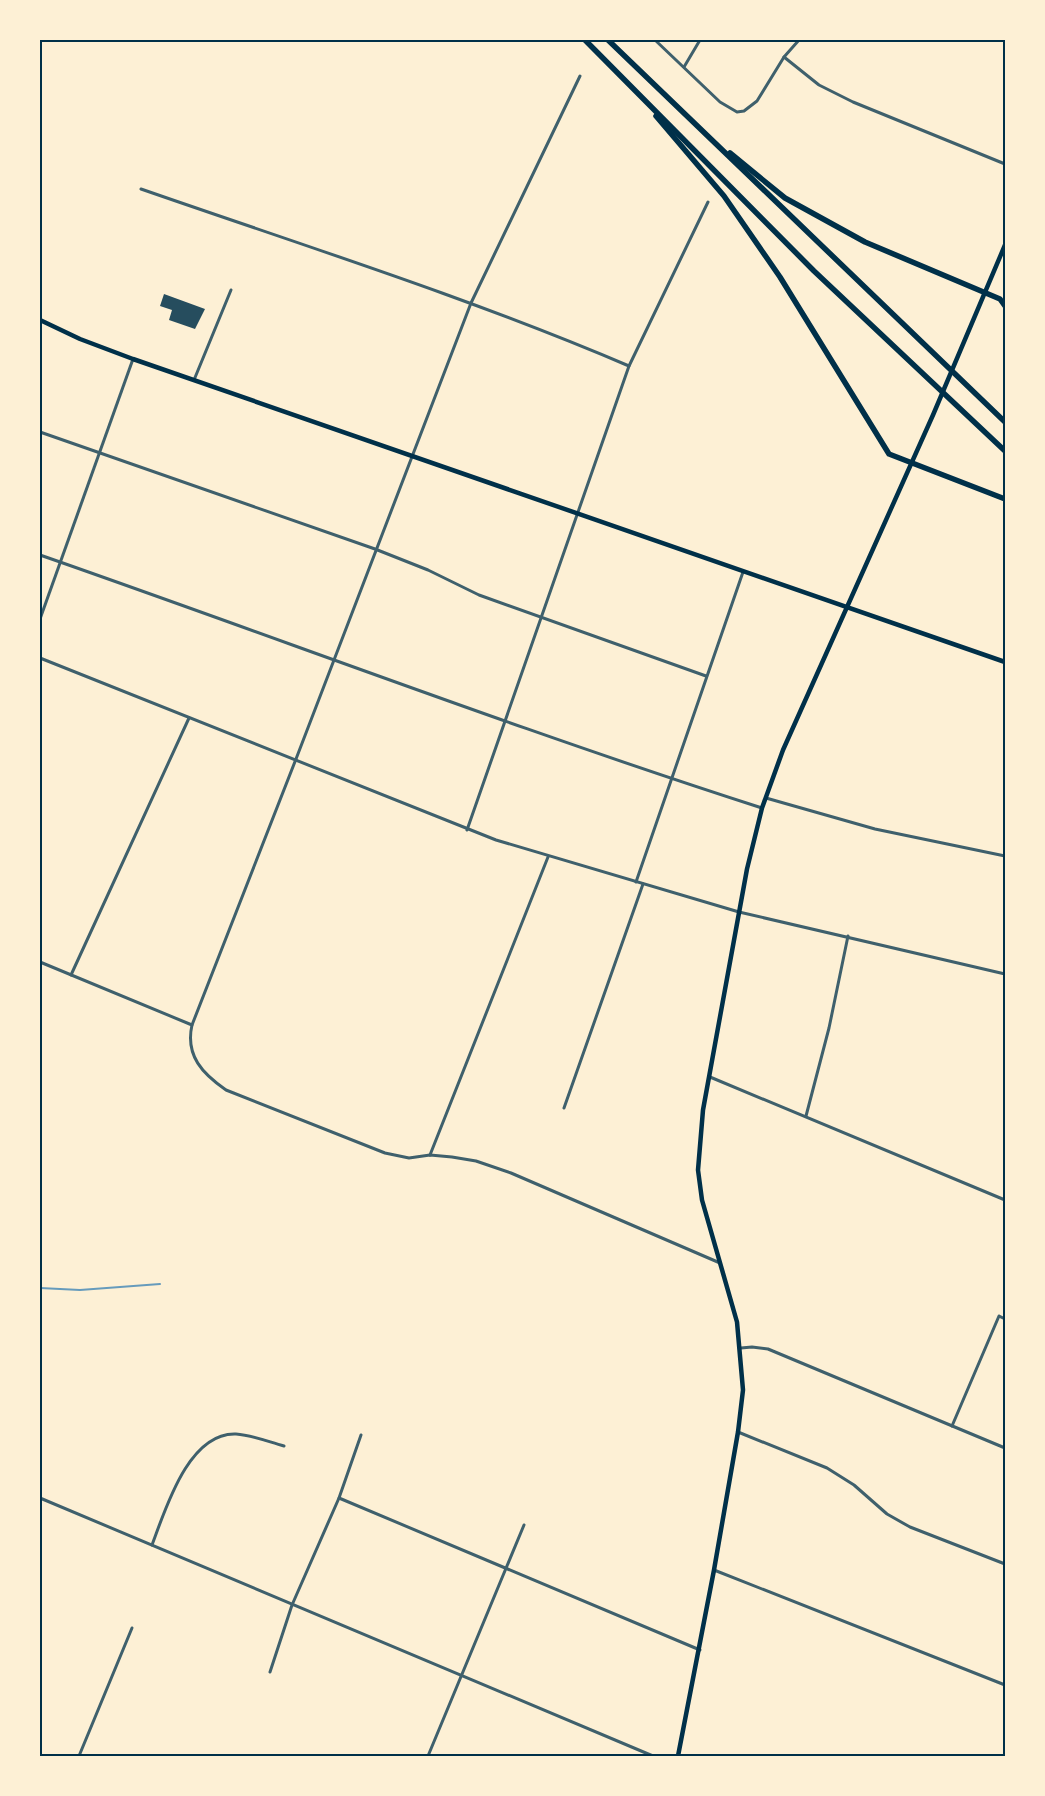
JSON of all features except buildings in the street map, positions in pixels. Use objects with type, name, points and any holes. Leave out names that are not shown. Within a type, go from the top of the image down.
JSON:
[{"type":"highway","points":[[585,40],[814,271],[1005,451]]},
{"type":"highway","points":[[608,40],[1005,422]]},
{"type":"highway","points":[[618,50],[704,131],[785,198],[865,242],[985,292],[1000,299],[1005,306]]},
{"type":"highway","points":[[627,82],[729,204],[780,277],[889,454],[1005,499]]},
{"type":"main road","points":[[678,1756],[700,1650],[738,1432],[743,1390],[741,1348],[737,1322],[702,1200],[698,1170],[701,1127],[739,912],[762,808],[784,750],[912,463],[1005,245]]},
{"type":"main road","points":[[40,320],[80,339],[133,359],[1005,662]]},
{"type":"street","points":[[655,40],[720,102],[737,112],[744,111],[757,101],[784,57],[799,40]]},
{"type":"street","points":[[684,67],[700,40]]},
{"type":"street","points":[[784,57],[819,85],[852,102],[1005,164]]},
{"type":"street","points":[[580,76],[471,303],[192,1024],[193,1055],[205,1075],[226,1090],[385,1153],[409,1158],[430,1155],[476,1162],[511,1173],[720,1264]]},
{"type":"street","points":[[141,189],[471,303],[561,337],[629,366]]},
{"type":"street","points":[[467,830],[629,366],[708,202]]},
{"type":"street","points":[[194,380],[231,290]]},
{"type":"street","points":[[40,619],[133,359]]},
{"type":"street","points":[[40,432],[375,549],[428,570],[479,595],[706,676]]},
{"type":"street","points":[[40,555],[334,658],[506,721],[762,808]]},
{"type":"street","points":[[636,882],[670,778],[743,572]]},
{"type":"street","points":[[40,658],[296,759],[467,830],[548,857],[739,912],[1005,974]]},
{"type":"street","points":[[71,975],[189,718]]},
{"type":"street","points":[[765,798],[875,829],[1005,856]]},
{"type":"street","points":[[430,1155],[548,857]]},
{"type":"street","points":[[564,1108],[643,884]]},
{"type":"street","points":[[806,1116],[829,1028],[848,936]]},
{"type":"street","points":[[40,962],[192,1024]]},
{"type":"street","points":[[710,1077],[1005,1200]]},
{"type":"street","points":[[952,1426],[999,1316],[1005,1319]]},
{"type":"street","points":[[741,1348],[768,1349],[1005,1448]]},
{"type":"street","points":[[738,1432],[827,1468],[854,1485],[887,1514],[910,1527],[1005,1564]]},
{"type":"street","points":[[152,1545],[175,1486],[192,1460],[205,1447],[222,1437],[235,1434],[284,1446]]},
{"type":"street","points":[[270,1672],[292,1605],[338,1498],[361,1435]]},
{"type":"street","points":[[40,1498],[654,1756]]},
{"type":"street","points":[[338,1498],[700,1650]]},
{"type":"street","points":[[428,1756],[524,1525]]},
{"type":"street","points":[[714,1570],[1005,1685]]},
{"type":"street","points":[[78,1756],[132,1628]]},
{"type":"waterway","points":[[40,1288],[80,1290],[160,1284]]}]
